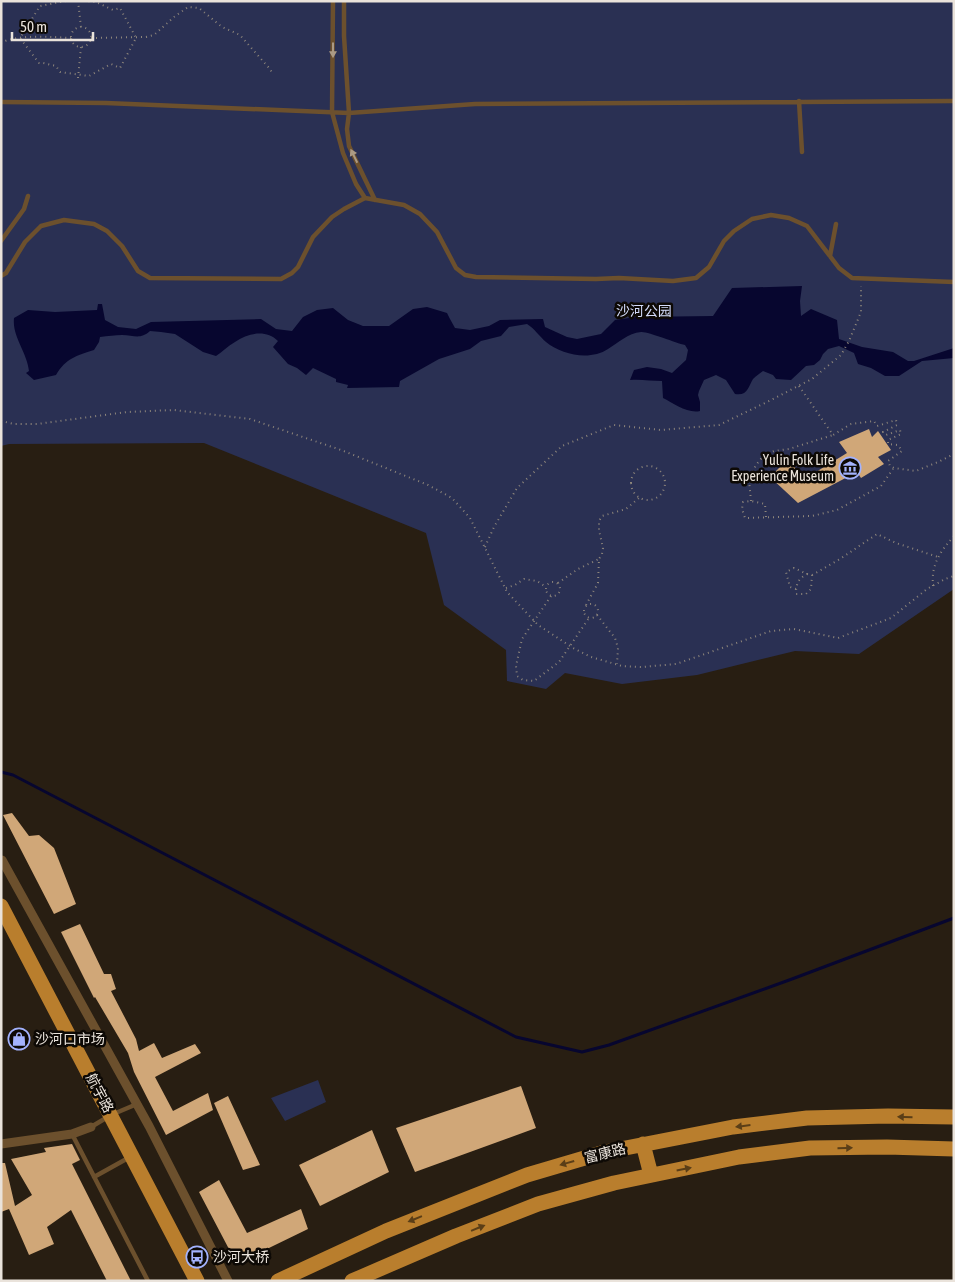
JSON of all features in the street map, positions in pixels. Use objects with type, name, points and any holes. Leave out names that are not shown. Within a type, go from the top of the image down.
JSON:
[{"type":"main road","name":"航宇路","points":[[1,906],[197,1281]]},
{"type":"main road","name":"富康路","points":[[278,1281],[386,1231],[527,1175],[605,1152],[733,1127],[807,1118],[954,1117]]},
{"type":"main road","points":[[643,1144],[651,1175]]},
{"type":"main road","points":[[352,1281],[456,1236],[538,1204],[614,1183],[739,1157],[810,1148],[887,1147],[954,1149]]},
{"type":"street","points":[[2,860],[137,1104],[228,1281]]},
{"type":"street","points":[[1,1144],[72,1134],[91,1127]]},
{"type":"lane","points":[[333,1],[332,112],[343,153],[356,184],[365,198]]},
{"type":"lane","points":[[344,1],[349,146],[375,200]]},
{"type":"lane","points":[[799,101],[802,152]]},
{"type":"lane","points":[[1,102],[106,103],[348,113],[475,104],[954,101]]},
{"type":"lane","points":[[200,106],[200,112]]},
{"type":"lane","points":[[1,241],[24,209],[28,196]]},
{"type":"lane","points":[[1,276],[6,274],[25,242],[41,226],[64,220],[94,224],[107,231],[122,246],[138,271],[150,278],[281,279],[298,267],[313,236],[332,217],[365,198],[404,205],[420,214],[437,232],[456,268],[465,275],[476,277],[673,280],[696,278],[709,268],[724,241],[734,231],[752,219],[771,215],[789,218],[807,226],[840,268],[852,278],[954,282]]},
{"type":"lane","points":[[830,256],[836,224]]},
{"type":"lane","points":[[91,1127],[111,1114],[137,1104]]},
{"type":"lane","points":[[72,1134],[148,1281]]},
{"type":"lane","points":[[94,1177],[133,1156]]},
{"type":"path","points":[[20,38],[40,6],[66,1]]},
{"type":"path","points":[[78,1],[81,27]]},
{"type":"path","points":[[84,1],[96,2],[113,10],[120,8],[136,38]]},
{"type":"path","points":[[91,38],[146,38],[154,35],[174,16],[188,7],[200,8],[222,27],[240,35],[272,73]]},
{"type":"path","points":[[81,27],[89,31],[91,38],[88,45],[81,47],[74,44],[71,38],[72,32],[81,27]]},
{"type":"path","points":[[20,38],[38,63],[56,66],[60,72],[78,77],[90,76],[111,64],[120,68],[136,38]]},
{"type":"path","points":[[1,43],[10,39],[20,38],[71,38]]},
{"type":"path","points":[[78,77],[81,47]]},
{"type":"path","points":[[485,548],[494,527],[517,488],[562,446],[614,425],[661,430],[719,425],[812,379],[841,355],[849,341],[861,312],[861,278]]},
{"type":"path","points":[[799,386],[833,435]]},
{"type":"path","points":[[1,422],[37,424],[127,412],[174,410],[250,420],[341,450],[428,485],[452,498],[470,518],[507,592],[538,625],[590,657],[617,664],[642,668],[676,664],[771,631],[794,629],[838,638],[891,618],[932,586],[954,576]]},
{"type":"path","points":[[751,501],[749,480],[756,465],[764,455],[833,435],[851,424],[874,421],[877,426],[896,420],[897,425],[883,432],[886,435],[900,430],[901,434],[888,440],[888,444],[898,445],[902,451],[888,461],[890,466],[894,468],[916,471],[954,454]]},
{"type":"path","points":[[653,466],[662,473],[665,479],[664,490],[656,499],[650,501],[639,498],[630,485],[633,474],[641,467],[653,466]]},
{"type":"path","points":[[766,517],[765,504],[751,501],[743,502],[742,509],[745,518],[812,516],[837,510],[881,486],[894,468]]},
{"type":"path","points":[[589,618],[584,613],[584,608],[598,583],[599,559],[603,548],[599,521],[602,516],[626,509],[639,498]]},
{"type":"path","points":[[796,589],[790,587],[786,572],[794,568],[812,575],[877,534],[896,543],[938,557]]},
{"type":"path","points":[[932,586],[934,564],[954,536]]},
{"type":"path","points":[[546,587],[549,583],[558,583],[578,569],[599,559]]},
{"type":"path","points":[[807,574],[801,577],[796,584],[796,594],[806,594],[811,589],[812,575]]},
{"type":"path","points":[[505,588],[515,585],[524,579],[537,581],[546,587],[546,591],[551,596]]},
{"type":"path","points":[[558,583],[560,592],[556,596],[551,596],[522,639],[516,666],[518,676],[523,680],[534,682],[559,662],[589,618],[594,618],[597,615]]},
{"type":"path","points":[[586,605],[591,603],[596,605],[597,615],[615,638],[618,648],[617,664]]},
{"type":"green space","name":"沙河公园","points":[[1,1],[954,1],[954,589],[859,654],[795,651],[697,675],[622,684],[565,673],[546,689],[507,681],[506,650],[444,605],[426,533],[204,443],[9,444],[1,446]]},
{"type":"green space","points":[[318,1080],[326,1102],[285,1121],[271,1098]]},
{"type":"shaded area","points":[[802,286],[801,316],[811,309],[837,320],[839,339],[862,347],[893,352],[908,361],[914,361],[954,348],[954,358],[922,361],[899,376],[885,376],[871,368],[858,364],[854,353],[839,346],[828,349],[820,360],[814,365],[806,366],[791,380],[776,379],[773,375],[763,371],[753,379],[743,394],[735,394],[726,380],[716,375],[704,380],[698,395],[700,411],[695,412],[681,408],[663,398],[662,381],[630,380],[634,370],[647,367],[672,373],[686,360],[688,350],[685,345],[644,332],[627,336],[601,353],[576,355],[553,347],[527,324],[509,327],[501,336],[481,341],[470,349],[439,359],[400,381],[399,387],[347,388],[348,385],[336,382],[336,379],[313,368],[306,375],[288,364],[273,347],[278,341],[268,335],[246,336],[216,356],[203,352],[175,334],[150,331],[140,336],[119,335],[100,337],[94,350],[68,361],[56,375],[34,380],[26,373],[29,371],[28,364],[17,338],[14,325],[14,318],[28,310],[55,312],[97,310],[98,304],[102,304],[105,320],[118,327],[136,329],[151,322],[261,319],[276,329],[292,331],[303,317],[317,310],[333,308],[348,320],[363,326],[389,326],[413,309],[427,307],[447,313],[455,328],[470,330],[489,326],[500,320],[543,319],[545,327],[567,337],[577,339],[601,334],[615,320],[636,317],[713,316],[732,288]]},
{"type":"building","name":"Yulin Folk Life Experience Museum","points":[[869,429],[872,437],[878,431],[891,450],[878,457],[884,464],[861,478],[857,472],[798,503],[770,477],[787,460],[806,478],[847,453],[839,442]]},
{"type":"building","points":[[12,813],[29,836],[39,835],[54,848],[76,904],[54,914],[3,815]]},
{"type":"building","points":[[80,924],[104,974],[111,974],[116,989],[111,991],[136,1039],[139,1051],[154,1043],[162,1058],[195,1044],[201,1053],[155,1077],[173,1111],[208,1093],[213,1110],[166,1135],[134,1072],[128,1053],[94,998],[61,932]]},
{"type":"building","points":[[521,1086],[536,1128],[415,1172],[396,1128]]},
{"type":"building","points":[[228,1096],[260,1165],[243,1170],[214,1103]]},
{"type":"building","points":[[372,1130],[389,1172],[320,1206],[299,1165]]},
{"type":"building","points":[[72,1144],[80,1160],[72,1164],[131,1281],[107,1281],[71,1210],[47,1227],[54,1244],[29,1255],[9,1209],[1,1212],[1,1163],[5,1163],[15,1206],[32,1195],[11,1159],[46,1152],[44,1148]]},
{"type":"building","points":[[219,1180],[247,1233],[301,1209],[308,1229],[246,1259],[230,1251],[199,1192]]},
{"type":"waterway","points":[[1,772],[13,775],[516,1037],[582,1052],[609,1045],[954,918]]},
{"type":"place","name":"Yulin Folk Life Experience Museum","points":[[850,468]]},
{"type":"place","name":"沙河口市场","points":[[19,1039]]},
{"type":"place","name":"沙河大桥","points":[[197,1257]]}]
